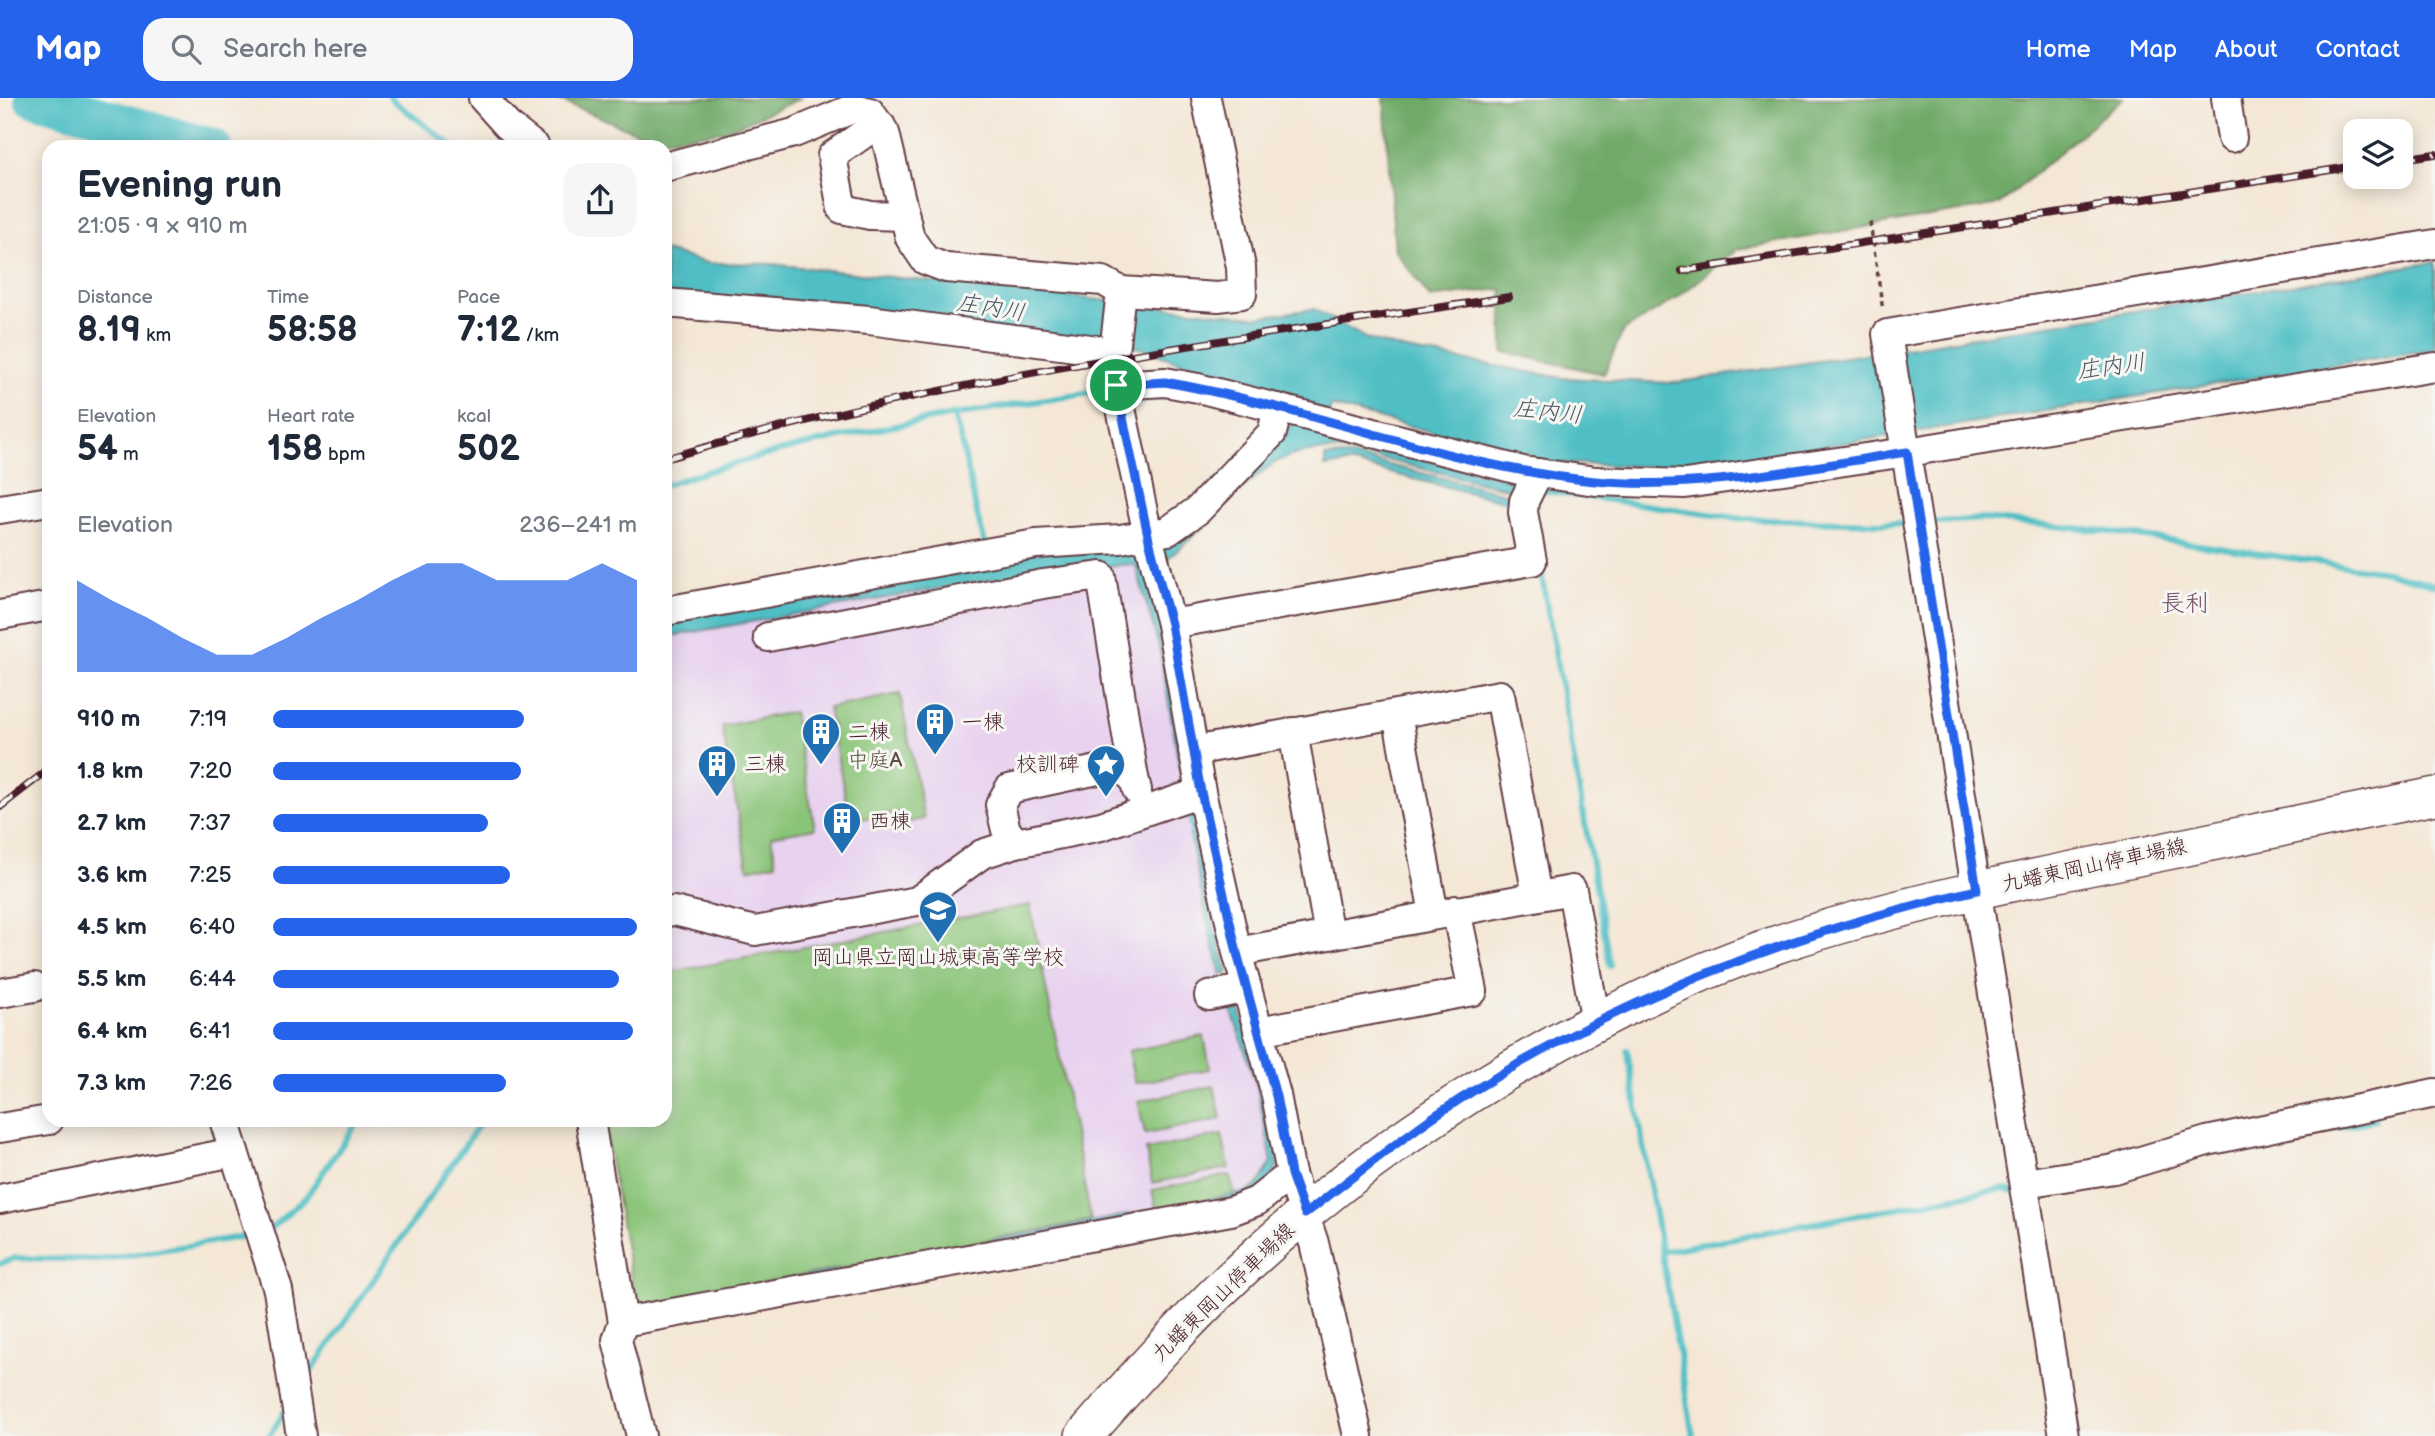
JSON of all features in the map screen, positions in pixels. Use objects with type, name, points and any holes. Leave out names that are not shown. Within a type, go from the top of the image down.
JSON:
[{"type":"main road","name":"九蟠東岡山停車場線","points":[[1084,1436],[1172,1337],[1244,1266],[1305,1214],[1436,1115],[1596,1022],[1715,968],[1799,937],[1977,890],[2435,796]]},
{"type":"street","points":[[482,98],[507,125],[526,140]]},
{"type":"street","points":[[672,165],[793,133],[854,108],[870,112],[881,126],[905,216],[917,252],[925,260],[946,268],[1103,281],[1121,295],[1218,297],[1241,294],[1241,267],[1206,98]]},
{"type":"street","points":[[2226,98],[2232,138]]},
{"type":"street","points":[[881,126],[866,132],[832,156],[842,209],[870,215],[905,216]]},
{"type":"street","points":[[2064,1436],[2027,1191],[1888,337],[2435,244]]},
{"type":"street","points":[[1121,295],[1114,348],[1116,385],[1151,547],[1171,624],[1193,751],[1193,794],[1237,953],[1230,992],[1258,1031],[1276,1096],[1291,1174],[1314,1243],[1358,1436]]},
{"type":"street","points":[[672,304],[869,320],[1114,348]]},
{"type":"street","points":[[1116,385],[1165,382],[1281,414],[1328,421],[1481,462],[1534,482],[1685,484],[2435,367]]},
{"type":"street","points":[[672,610],[1036,544],[1151,547],[1168,530],[1198,510],[1272,433],[1281,414]]},
{"type":"street","points":[[1171,624],[1532,561],[1523,512],[1524,501],[1534,482]]},
{"type":"street","points":[[0,509],[42,502]]},
{"type":"street","points":[[768,637],[1043,584],[1101,576],[1141,813]]},
{"type":"street","points":[[0,615],[42,607]]},
{"type":"street","points":[[1193,751],[1500,695],[1537,896]]},
{"type":"street","points":[[1258,1031],[1473,991],[1445,912],[1397,714]]},
{"type":"street","points":[[1293,732],[1329,935]]},
{"type":"street","points":[[1016,843],[1006,830],[1000,805],[1009,789],[1116,766],[1134,778]]},
{"type":"street","points":[[672,911],[755,931],[917,901],[982,854],[1016,843],[1101,826],[1193,794]]},
{"type":"street","points":[[1237,953],[1572,890],[1596,1022]]},
{"type":"street","points":[[0,993],[35,987]]},
{"type":"street","points":[[2027,1191],[2207,1141],[2435,1093]]},
{"type":"street","points":[[0,1128],[42,1120]]},
{"type":"street","points":[[226,1127],[278,1290],[301,1436]]},
{"type":"street","points":[[591,1127],[623,1322],[617,1340],[641,1436]]},
{"type":"street","points":[[0,1199],[234,1152]]},
{"type":"street","points":[[623,1322],[1231,1211],[1257,1201],[1291,1174]]},
{"type":"path","points":[[1870,222],[1888,337]]},
{"type":"shaded area","name":"岡山県立岡山城東高等学校","points":[[1134,565],[1159,650],[1209,936],[1256,1087],[1271,1162],[1263,1175],[1244,1192],[644,1306],[634,1301],[612,1177],[658,1127],[672,1127],[672,636],[1042,572]]},
{"type":"green space","points":[[553,98],[801,98],[726,131],[655,140]]},
{"type":"green space","points":[[1384,98],[2123,98],[2000,204],[1738,249],[1677,298],[1623,331],[1604,374],[1503,352],[1502,289],[1430,298],[1395,251]]},
{"type":"green space","name":"中庭A","points":[[900,694],[924,819],[904,823],[900,812],[850,821],[828,708]]},
{"type":"green space","points":[[793,712],[815,828],[771,836],[776,863],[748,869],[722,726]]},
{"type":"green space","points":[[1030,905],[1091,1220],[644,1306],[635,1300],[604,1127],[672,1127],[672,972]]},
{"type":"green space","points":[[1204,1036],[1210,1069],[1135,1083],[1128,1051]]},
{"type":"green space","points":[[1214,1086],[1221,1119],[1145,1134],[1138,1101]]},
{"type":"green space","points":[[1222,1135],[1229,1168],[1152,1183],[1146,1150]]},
{"type":"green space","points":[[1230,1175],[1234,1194],[1156,1208],[1152,1190]]},
{"type":"water","points":[[672,253],[707,263],[771,264],[1257,317],[1314,309],[1367,339],[1406,350],[1563,378],[1672,383],[1919,346],[2435,262],[2435,349],[1687,468],[1553,463],[1331,406],[1324,434],[1330,439],[1529,483],[1525,493],[1344,451],[1291,456],[1259,474],[1167,559],[1166,646],[1187,776],[1181,778],[1160,650],[1135,564],[1038,571],[672,636],[672,618],[1032,553],[1137,545],[1277,431],[1292,426],[1304,405],[1302,398],[1199,369],[1128,344],[672,298]]},
{"type":"water","points":[[1352,456],[1520,497],[1519,505],[1350,463],[1325,467],[1325,457]]},
{"type":"water","points":[[1196,832],[1213,922],[1228,974],[1222,975],[1210,935],[1190,834]]},
{"type":"water","points":[[1238,1004],[1263,1088],[1277,1156],[1277,1167],[1273,1176],[1252,1196],[633,1314],[633,1301],[644,1307],[1247,1192],[1258,1184],[1272,1162],[1257,1086],[1230,1006]]},
{"type":"waterway","name":"庄内川","points":[[33,98],[187,140]]},
{"type":"waterway","points":[[390,98],[444,140]]},
{"type":"waterway","points":[[672,483],[770,454],[876,430],[1091,393],[1104,393],[1105,398]]},
{"type":"waterway","points":[[1127,403],[1167,396]]},
{"type":"waterway","points":[[953,414],[985,543]]},
{"type":"waterway","points":[[1539,490],[1743,519],[1911,524]]},
{"type":"waterway","points":[[1925,523],[1983,519],[2103,531],[2387,572],[2435,585]]},
{"type":"waterway","points":[[1540,566],[1610,966]]},
{"type":"waterway","points":[[1188,802],[1194,840]]},
{"type":"waterway","points":[[1627,1050],[1693,1436]]},
{"type":"waterway","points":[[2320,1131],[2375,1120]]},
{"type":"waterway","points":[[270,1229],[306,1197],[354,1127]]},
{"type":"waterway","points":[[302,1385],[477,1127]]},
{"type":"waterway","points":[[1664,1251],[1977,1193],[2002,1189],[2016,1192]]},
{"type":"waterway","points":[[0,1264],[15,1258],[99,1260],[253,1235]]},
{"type":"waterway","points":[[269,1436],[287,1408]]},
{"type":"railway","points":[[2413,157],[2435,154]]},
{"type":"railway","points":[[1682,271],[2343,168]]},
{"type":"railway","points":[[672,457],[769,430],[979,383],[1084,363],[1509,297]]},
{"type":"railway","points":[[0,807],[42,774]]},
{"type":"place","name":"一棟","points":[[935,756]]},
{"type":"place","name":"二棟","points":[[821,766]]},
{"type":"place","name":"三棟","points":[[717,798]]},
{"type":"place","name":"校訓碑","points":[[1106,798]]},
{"type":"place","name":"西棟","points":[[842,855]]},
{"type":"place","name":"岡山県立岡山城東高等学校","points":[[938,944]]},
{"type":"district","name":"長利","points":[[2185,603]]},
{"type":"route","points":[[1165,382],[1198,388],[1481,462],[1597,481],[1685,484],[1907,452],[1977,890],[1799,937],[1715,968],[1596,1022],[1436,1115],[1305,1214],[1291,1174],[1276,1096],[1237,953],[1201,792],[1171,624],[1149,540],[1116,385],[1165,382]]}]
